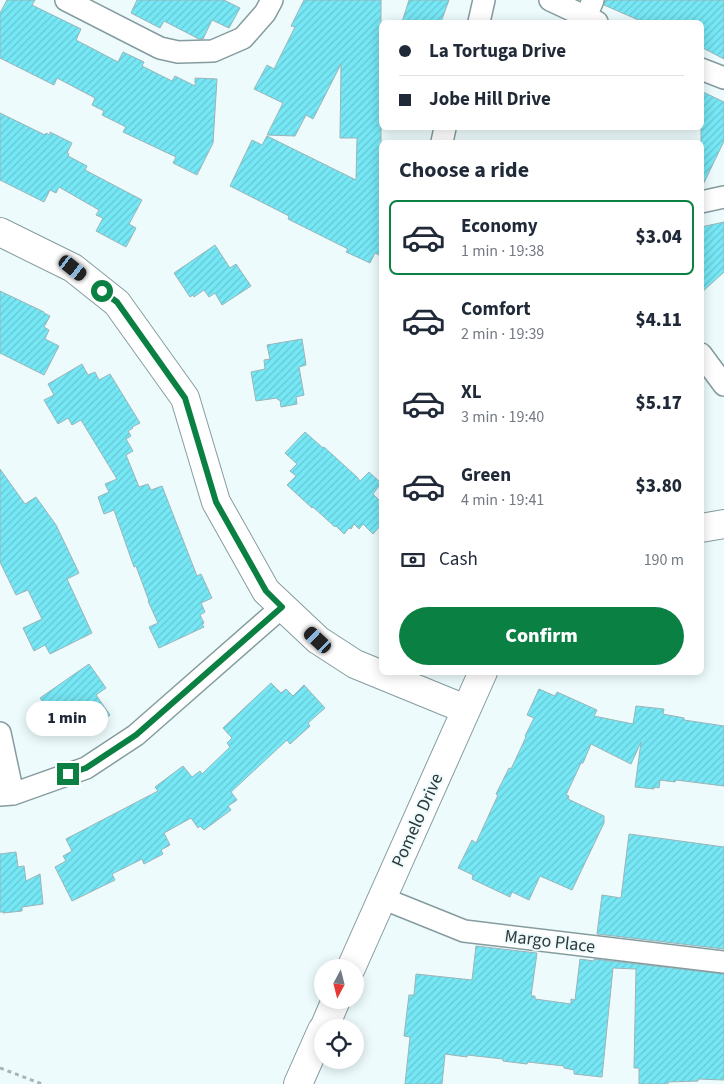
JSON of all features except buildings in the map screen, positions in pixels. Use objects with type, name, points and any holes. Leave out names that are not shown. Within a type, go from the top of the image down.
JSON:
[{"type":"street","points":[[66,0],[160,48],[178,52],[213,51],[243,38],[265,13],[272,0]]},
{"type":"street","points":[[479,20],[484,0]]},
{"type":"street","points":[[550,0],[592,13]]},
{"type":"street","points":[[704,70],[724,78]]},
{"type":"street","points":[[704,201],[724,197]]},
{"type":"street","points":[[0,232],[73,268],[117,302],[185,398],[216,502],[266,591],[318,640],[355,664],[379,674]]},
{"type":"street","points":[[704,358],[724,385]]},
{"type":"street","points":[[704,527],[724,524]]},
{"type":"street","points":[[0,733],[6,794],[86,768],[136,735],[282,607]]},
{"type":"street","points":[[382,675],[465,709]]},
{"type":"street","name":"Pomelo Drive","points":[[355,959],[482,675]]},
{"type":"street","name":"Margo Place","points":[[382,898],[464,931],[724,962]]},
{"type":"street","points":[[298,1084],[314,1049]]},
{"type":"path","points":[[0,1068],[42,1084]]},
{"type":"route","points":[[68,774],[86,768],[136,735],[282,607],[266,591],[216,502],[185,398],[117,302],[102,291]]}]
